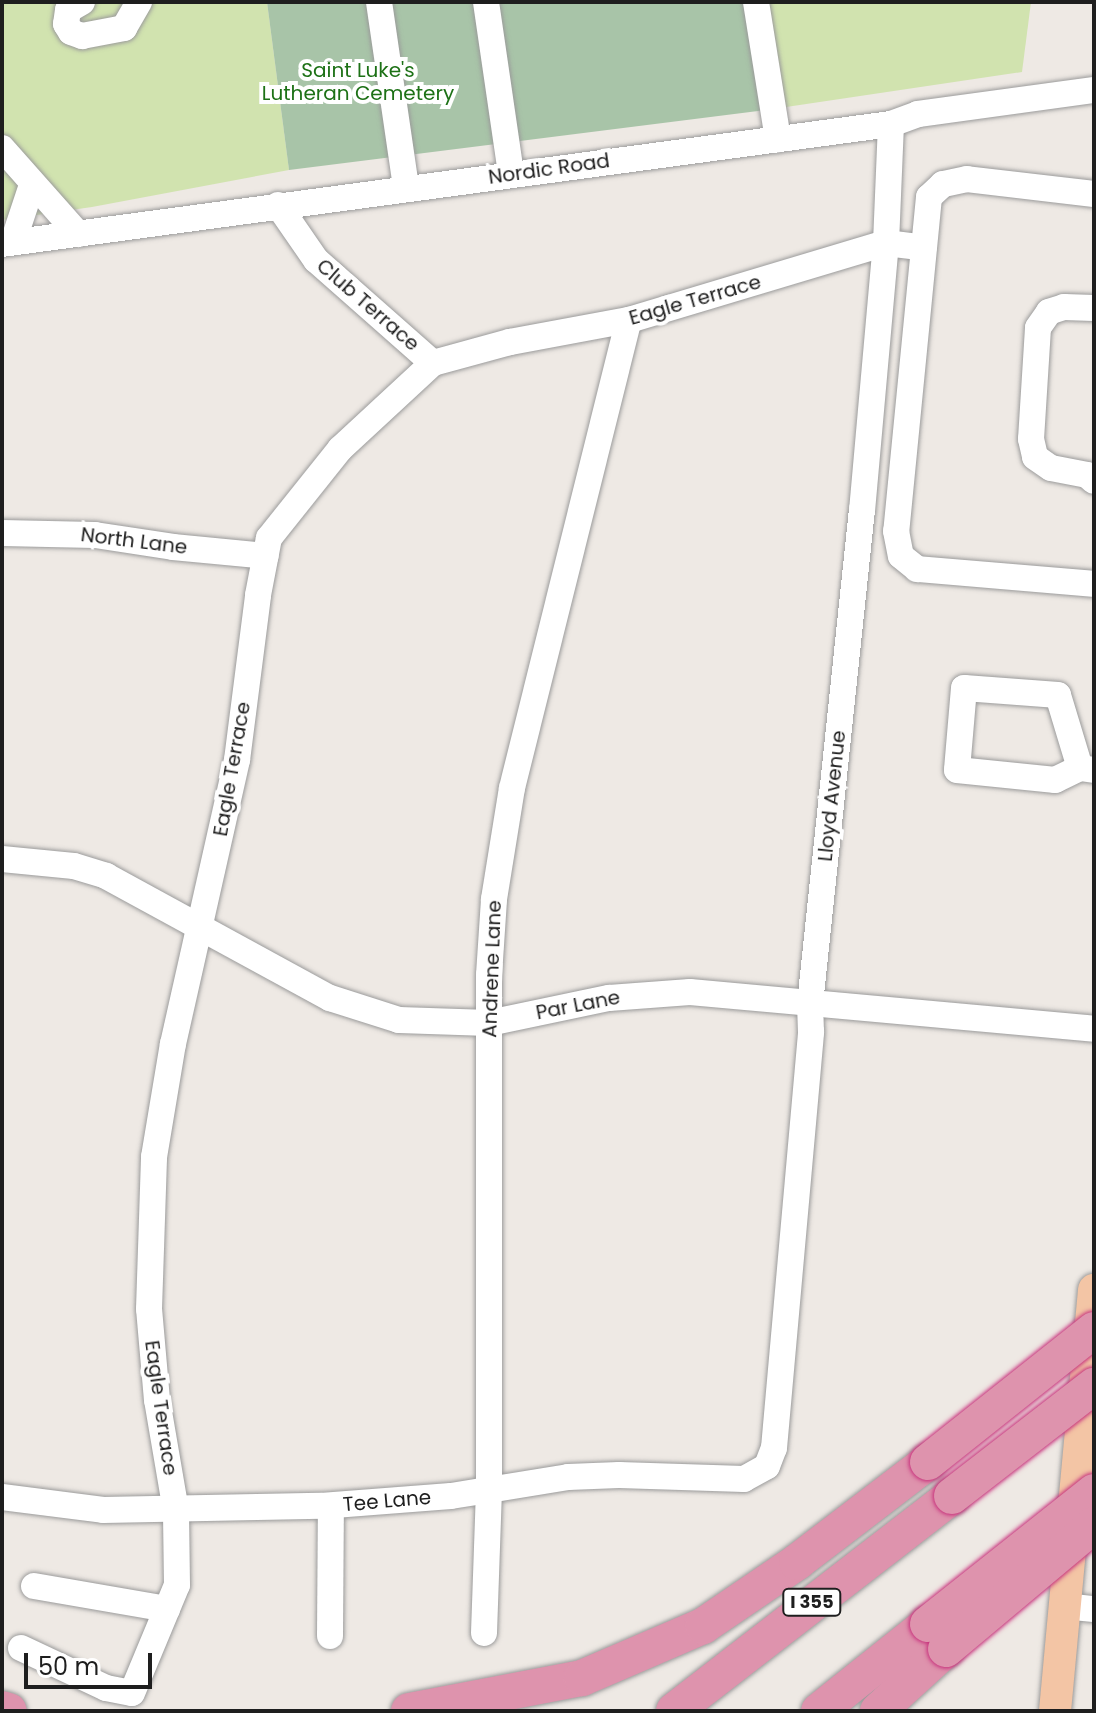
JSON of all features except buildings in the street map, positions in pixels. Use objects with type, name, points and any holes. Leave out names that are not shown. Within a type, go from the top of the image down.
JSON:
[{"type":"highway","points":[[409,1711],[582,1678],[703,1626],[797,1562],[1094,1330]]},
{"type":"highway","name":"I 355","points":[[674,1711],[1094,1386]]},
{"type":"highway","points":[[878,1711],[937,1636],[1094,1492]]},
{"type":"highway","points":[[819,1711],[937,1636],[1094,1525]]},
{"type":"highway","points":[[2,1709],[9,1711]]},
{"type":"main road","points":[[1055,1711],[1079,1608],[1094,1290]]},
{"type":"street","points":[[82,2],[68,10],[66,24],[71,32],[82,36],[124,28],[139,2]]},
{"type":"street","points":[[379,2],[406,188]]},
{"type":"street","points":[[486,2],[511,174]]},
{"type":"street","points":[[756,2],[778,139]]},
{"type":"street","name":"Nordic Road","points":[[8,243],[891,124],[918,114],[1094,90]]},
{"type":"street","name":"Lloyd Avenue","points":[[767,1466],[774,1448],[811,1032],[810,1004],[886,243],[891,124]]},
{"type":"street","points":[[2,148],[78,234]]},
{"type":"street","points":[[1094,194],[967,179],[943,184],[929,197],[896,531],[901,556],[917,569],[1094,584]]},
{"type":"street","points":[[8,243],[32,185]]},
{"type":"street","name":"Club Terrace","points":[[278,205],[316,260],[433,363]]},
{"type":"street","points":[[886,243],[924,248]]},
{"type":"street","name":"Eagle Terrace","points":[[21,1648],[106,1688],[132,1693],[177,1585],[176,1511],[153,1367],[149,1233],[163,1097],[237,760],[269,538],[312,481],[372,417],[433,363],[510,342],[629,320],[886,243]]},
{"type":"street","points":[[1094,308],[1064,307],[1049,312],[1038,328],[1031,439],[1035,457],[1051,468],[1087,475],[1094,481]]},
{"type":"street","name":"Andrene Lane","points":[[484,1633],[489,1490],[489,1023],[494,899],[512,788],[629,320]]},
{"type":"street","name":"North Lane","points":[[2,533],[95,535],[173,547],[266,556]]},
{"type":"street","points":[[964,688],[1058,695],[1087,769],[1055,780],[957,770],[964,688]]},
{"type":"street","name":"Par Lane","points":[[2,859],[61,864],[106,876],[317,992],[363,1011],[399,1020],[489,1023],[655,992],[1094,1029]]},
{"type":"street","name":"Tee Lane","points":[[2,1497],[103,1510],[331,1506],[489,1490],[555,1478],[619,1475],[744,1479],[767,1466]]},
{"type":"street","points":[[330,1636],[331,1506]]},
{"type":"street","points":[[34,1586],[167,1609]]},
{"type":"green space","points":[[2,2],[267,2],[289,170],[92,207],[2,220]]},
{"type":"green space","name":"Saint Luke's Lutheran Cemetery","points":[[267,2],[752,2],[766,110],[289,170]]},
{"type":"green space","points":[[752,2],[1031,2],[1022,72],[766,110]]}]
